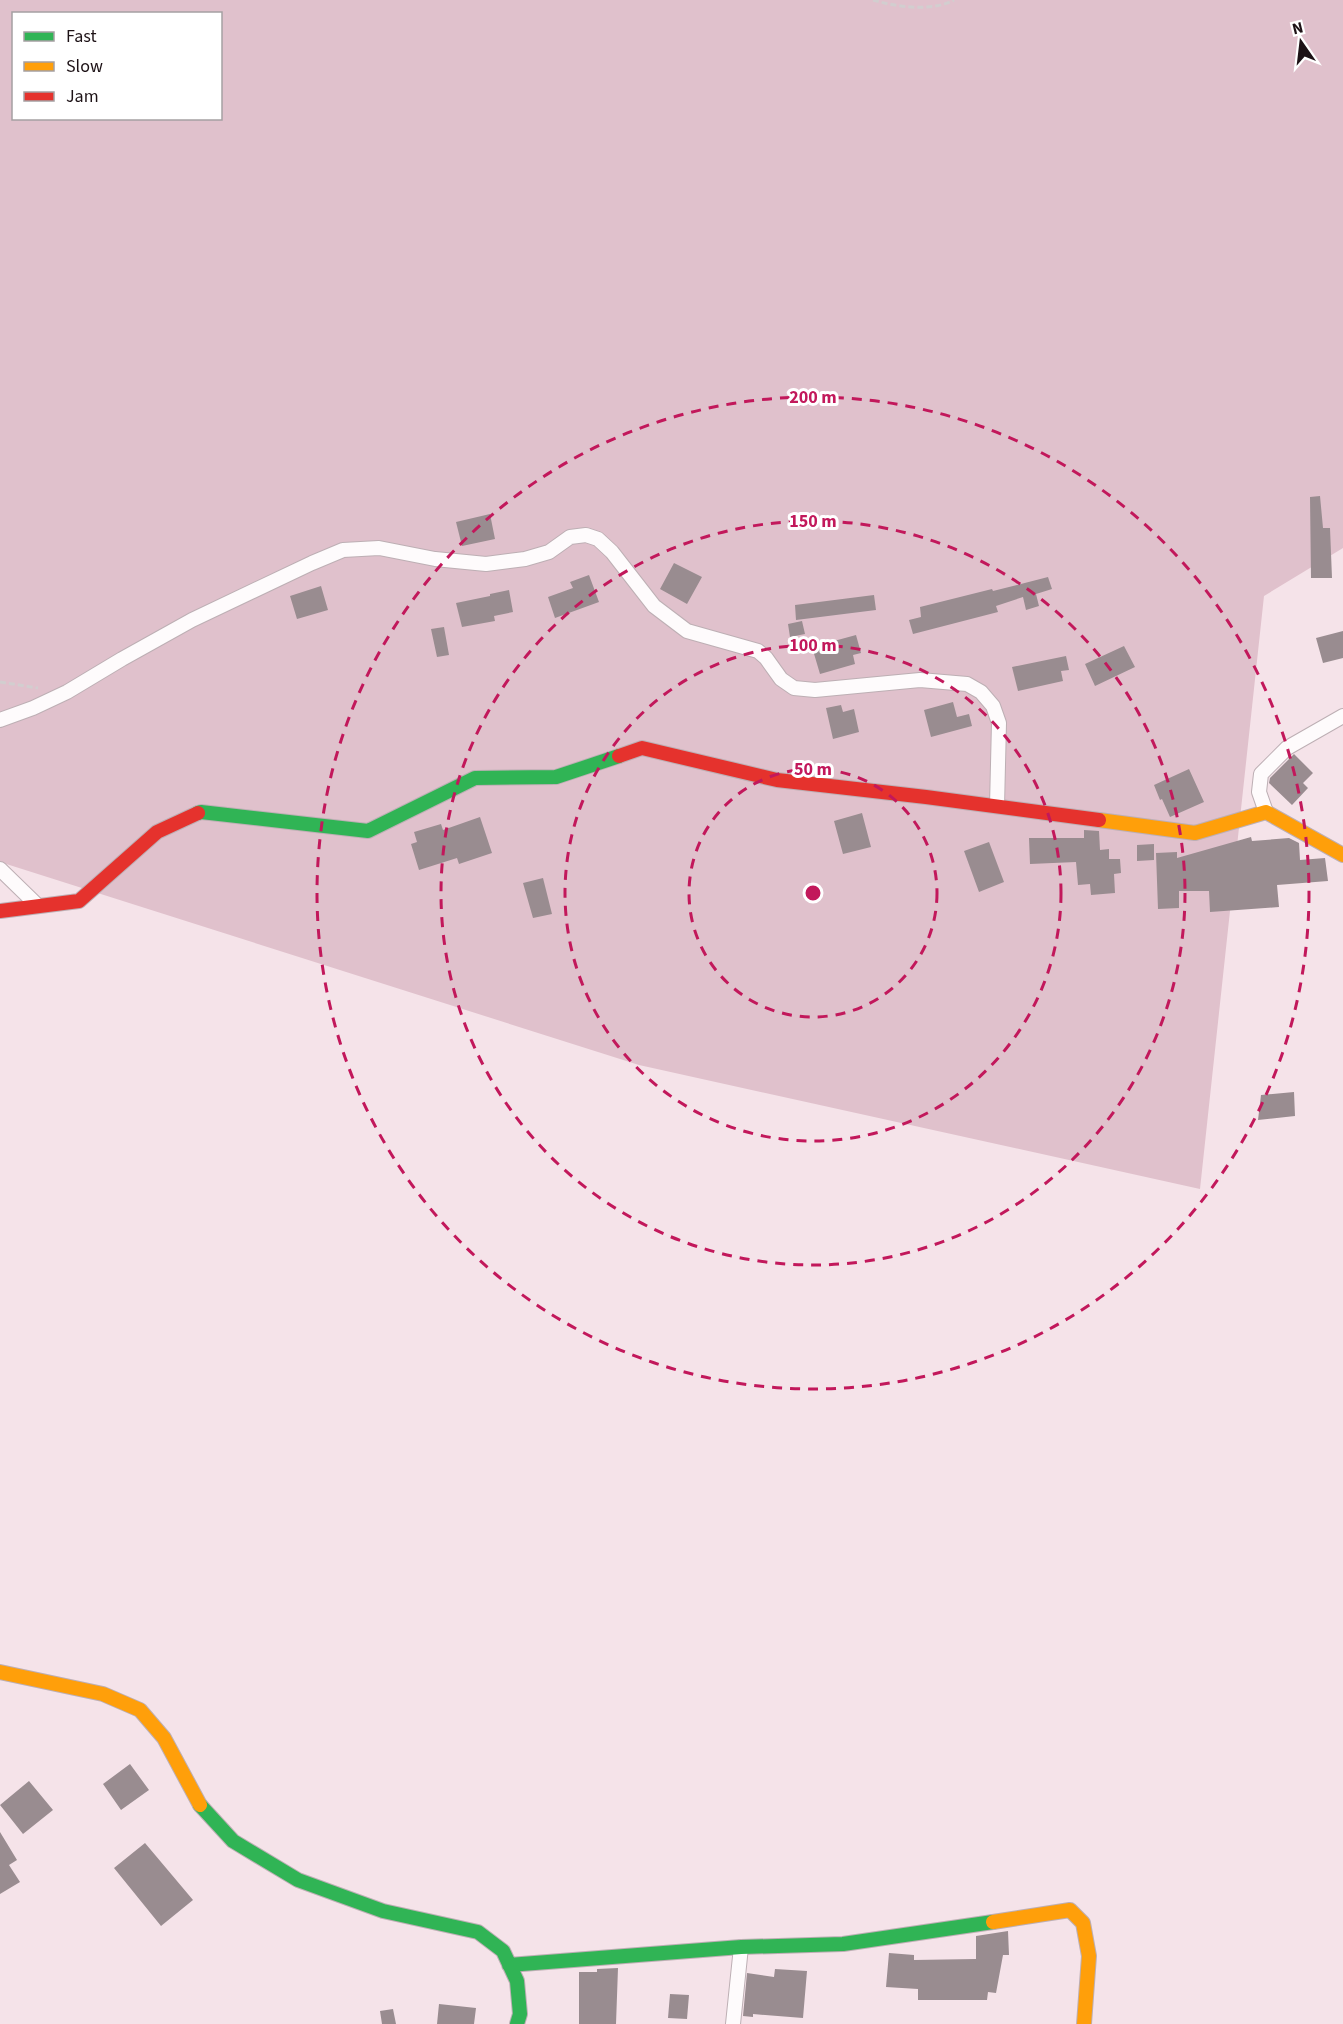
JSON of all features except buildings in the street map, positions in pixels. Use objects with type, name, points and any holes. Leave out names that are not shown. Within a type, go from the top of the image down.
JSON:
[{"type":"street","points":[[0,720],[67,692],[192,620],[343,550],[379,548],[435,559],[486,564],[525,559],[549,552],[570,537],[586,534],[598,539],[612,552],[654,606],[687,631],[758,651],[781,679],[794,688],[815,690],[920,680],[967,684],[981,692],[993,706],[999,723],[997,806]]},
{"type":"street","points":[[1343,716],[1287,748],[1261,774],[1259,792],[1266,812],[1343,855]]},
{"type":"street","points":[[0,911],[79,901],[157,832],[201,812],[368,831],[475,778],[556,777],[642,748],[777,780],[997,806],[1195,833],[1266,812]]},
{"type":"street","points":[[0,869],[38,906]]},
{"type":"street","points":[[0,1672],[103,1694],[140,1710],[164,1738],[201,1807],[233,1841],[298,1880],[383,1911],[478,1932],[503,1951],[517,1981],[520,2014],[517,2024]]},
{"type":"street","points":[[509,1965],[741,1947],[843,1944],[1070,1910],[1083,1923],[1089,1956],[1084,2024]]},
{"type":"street","points":[[733,2024],[741,1947]]},
{"type":"path","points":[[873,0],[928,7],[954,0]]},
{"type":"path","points":[[0,682],[67,692]]},
{"type":"shaded area","points":[[0,0],[1343,0],[1343,548],[1264,596],[1200,1189],[639,1065],[0,862]]},
{"type":"traffic: fast","points":[[198,813],[368,831],[475,778],[556,777],[619,756]]},
{"type":"traffic: fast","points":[[200,1805],[233,1841],[298,1880],[383,1911],[478,1932],[503,1951],[517,1981],[520,2014],[517,2024]]},
{"type":"traffic: fast","points":[[509,1965],[741,1947],[843,1944],[993,1922]]},
{"type":"traffic: slow","points":[[1099,820],[1195,833],[1266,812],[1343,855]]},
{"type":"traffic: slow","points":[[0,1672],[103,1694],[140,1710],[164,1738],[200,1805]]},
{"type":"traffic: slow","points":[[993,1922],[1070,1910],[1083,1923],[1089,1956],[1084,2024]]},
{"type":"traffic: jam","points":[[619,756],[642,748],[777,780],[1099,820]]},
{"type":"traffic: jam","points":[[0,911],[79,901],[157,832],[198,813]]}]
